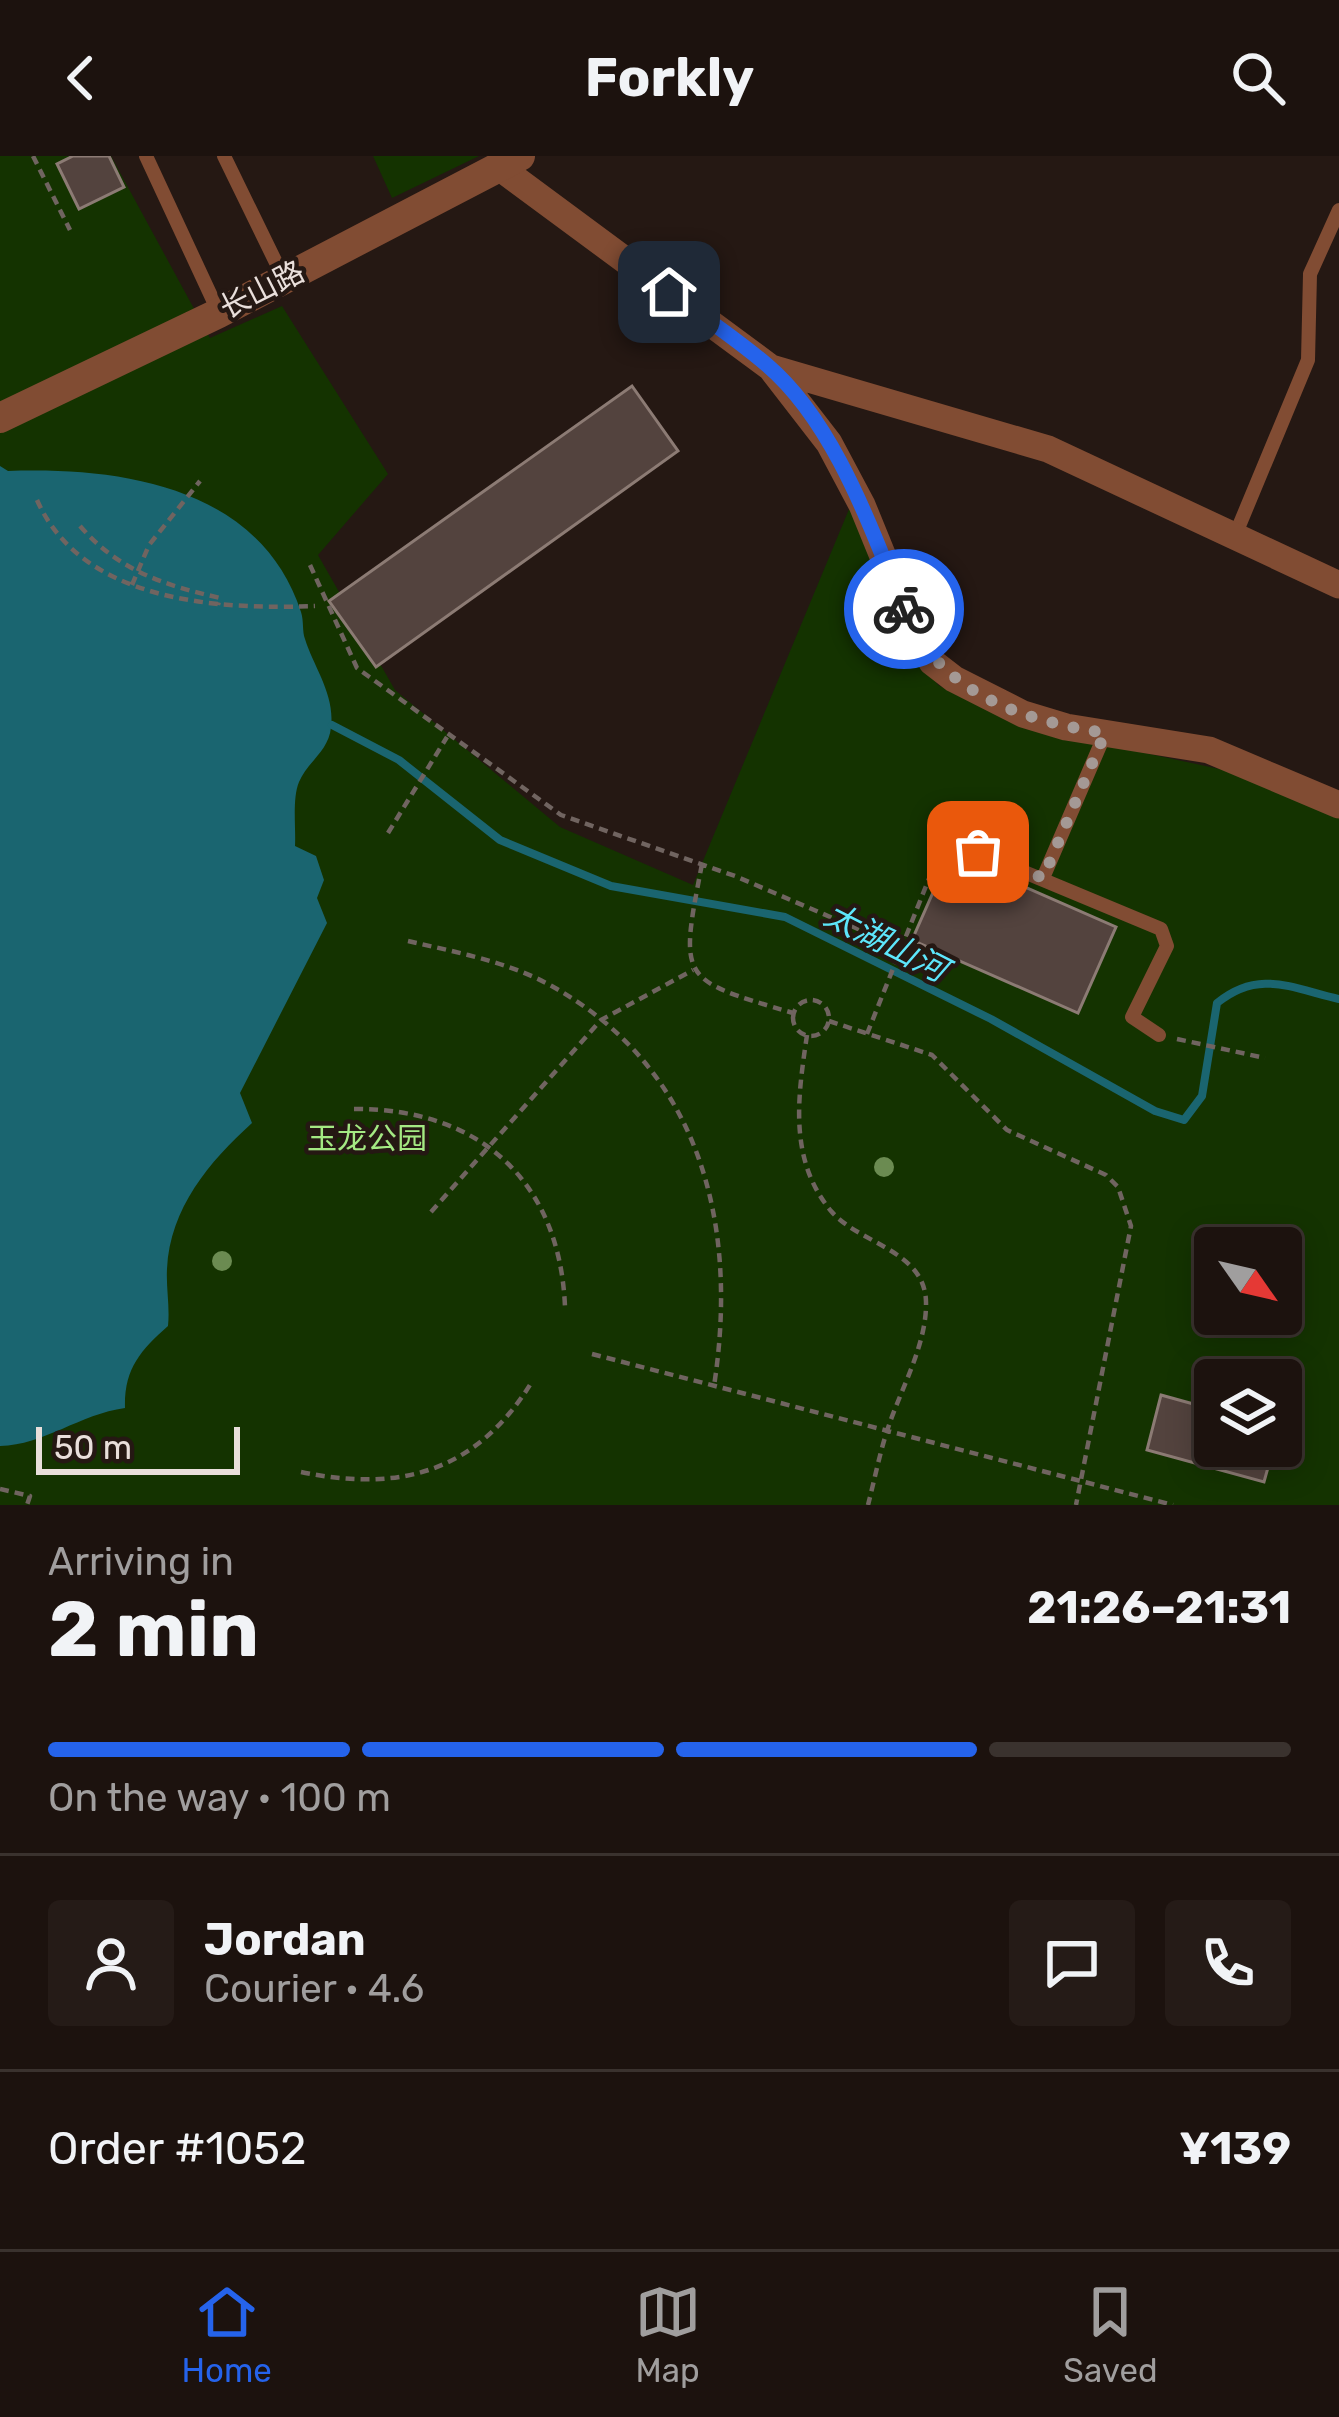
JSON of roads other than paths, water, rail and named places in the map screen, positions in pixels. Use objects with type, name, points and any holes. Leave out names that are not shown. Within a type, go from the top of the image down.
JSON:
[{"type":"street","name":"长山路","points":[[0,418],[219,313],[509,161]]},
{"type":"street","points":[[509,161],[771,368],[829,443],[932,662],[954,680],[1023,714],[1209,750],[1339,806]]},
{"type":"street","points":[[771,368],[1048,449],[1339,585]]},
{"type":"lane","points":[[146,156],[219,313]]},
{"type":"lane","points":[[224,156],[284,279]]},
{"type":"lane","points":[[1234,538],[1308,359],[1310,274],[1339,210]]},
{"type":"lane","points":[[1043,878],[1105,733]]},
{"type":"lane","points":[[945,839],[1161,928],[1167,946],[1132,1017],[1159,1035]]},
{"type":"water","points":[[0,466],[8,471],[95,474],[139,481],[220,511],[254,536],[281,570],[301,612],[305,639],[327,692],[331,715],[329,735],[299,782],[295,805],[295,846],[316,856],[324,880],[317,898],[327,923],[240,1093],[252,1123],[207,1170],[176,1226],[167,1269],[168,1326],[136,1362],[127,1382],[125,1408],[0,1446]]},
{"type":"waterway","name":"太湖山河","points":[[332,725],[399,760],[500,840],[611,886],[785,917],[991,1019],[1155,1111],[1184,1120],[1202,1096],[1217,1003],[1247,986],[1261,984],[1339,999]]},
{"type":"park label","name":"玉龙公园","points":[[367,1139]]}]
